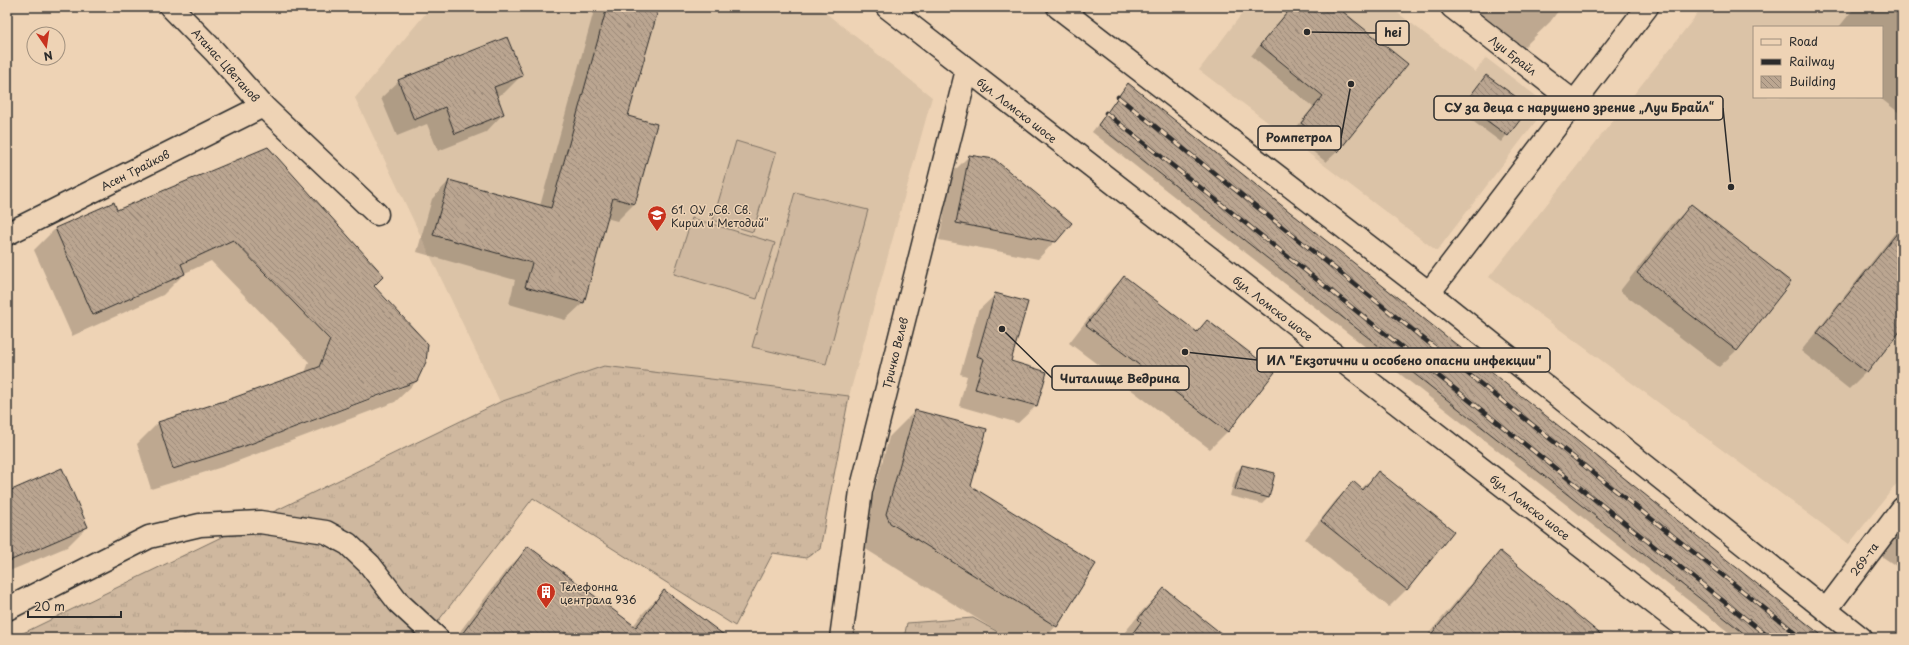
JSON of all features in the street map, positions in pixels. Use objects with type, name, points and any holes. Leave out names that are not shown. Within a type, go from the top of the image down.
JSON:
[{"type":"street","name":"Атанас Цветанов","points":[[172,7],[263,106],[377,214]]},
{"type":"street","name":"бул. Ломско шосе","points":[[887,7],[966,70],[1699,638]]},
{"type":"street","points":[[1058,7],[1429,293],[1861,638]]},
{"type":"street","name":"Луи Брайл","points":[[1452,7],[1574,102]]},
{"type":"street","points":[[1429,293],[1647,7]]},
{"type":"street","name":"Тричко Велев","points":[[841,638],[861,491],[966,70]]},
{"type":"street","name":"Асен Трайков","points":[[7,234],[263,106]]},
{"type":"street","name":"269-та","points":[[1826,610],[1902,508]]},
{"type":"street","points":[[7,609],[149,538],[200,525],[260,522],[326,532],[348,544],[370,565],[399,603],[437,638]]},
{"type":"shaded area","name":"61. ОУ „Св. Св. Кирил и Методий“","points":[[431,7],[818,7],[932,97],[849,396],[604,366],[500,402],[355,98]]},
{"type":"shaded area","points":[[1247,7],[1390,7],[1475,72],[1486,58],[1548,105],[1437,251],[1199,70]]},
{"type":"shaded area","points":[[1703,7],[1902,7],[1902,477],[1849,544],[1489,277]]},
{"type":"green space","points":[[736,141],[776,153],[753,232],[713,220]]},
{"type":"green space","points":[[795,192],[868,210],[826,364],[752,347]]},
{"type":"green space","points":[[692,218],[775,243],[757,299],[674,274]]},
{"type":"green space","points":[[604,366],[849,396],[820,549],[806,558],[773,553],[735,626],[533,498],[425,638],[13,638],[500,402]]},
{"type":"green space","points":[[973,618],[996,631],[1003,638],[904,638],[907,623]]},
{"type":"building","points":[[607,7],[659,7],[628,116],[657,124],[635,204],[613,198],[584,303],[525,287],[532,263],[433,235],[449,180],[551,208]]},
{"type":"building","points":[[1292,7],[1337,7],[1408,64],[1338,152],[1301,123],[1323,96],[1260,45]]},
{"type":"building","points":[[507,37],[523,76],[494,87],[504,114],[455,134],[445,107],[414,120],[398,80]]},
{"type":"building","points":[[1486,75],[1530,107],[1508,136],[1464,104]]},
{"type":"building","points":[[1128,83],[1825,638],[1750,638],[1098,125]]},
{"type":"building","points":[[268,147],[384,276],[374,286],[428,344],[426,362],[417,381],[245,446],[173,469],[158,422],[230,399],[319,367],[330,340],[233,240],[181,264],[185,274],[93,315],[55,228],[114,202],[117,210]]},
{"type":"building","points":[[969,155],[994,159],[1072,223],[1056,242],[956,223]]},
{"type":"building","points":[[1691,204],[1791,282],[1737,351],[1637,273]]},
{"type":"building","points":[[1902,227],[1902,329],[1867,373],[1817,333]]},
{"type":"building","points":[[1124,276],[1197,332],[1207,320],[1275,372],[1228,432],[1086,325]]},
{"type":"building","points":[[995,293],[1028,302],[1011,361],[1047,372],[1037,406],[975,389],[984,359],[977,356]]},
{"type":"building","points":[[915,410],[987,429],[971,486],[1096,564],[1057,627],[890,523],[886,514]]},
{"type":"building","points":[[1242,465],[1275,473],[1269,498],[1235,489]]},
{"type":"building","points":[[62,468],[88,527],[7,562],[7,492]]},
{"type":"building","points":[[1378,471],[1454,531],[1407,590],[1321,521],[1353,481],[1363,490]]},
{"type":"building","name":"Телефонна централа 936","points":[[528,546],[636,627],[664,590],[728,638],[459,638]]},
{"type":"building","points":[[1500,551],[1605,638],[1428,638]]},
{"type":"building","points":[[1164,588],[1227,638],[1129,638],[1141,622],[1138,619]]},
{"type":"railway","points":[[1118,97],[1802,638]]},
{"type":"railway","points":[[1106,113],[1770,638]]},
{"type":"place","name":"hei","points":[[1307,32]]},
{"type":"place","name":"Ромпетрол","points":[[1351,84]]},
{"type":"place","name":"СУ за деца с нарушено зрение „Луи Брайл“","points":[[1731,187]]},
{"type":"place","name":"61. ОУ „Св. Св. Кирил и Методий“","points":[[657,232]]},
{"type":"place","name":"Читалище Ведрина","points":[[1002,329]]},
{"type":"place","name":"ИЛ \"Екзотични и особено опасни инфекции\"","points":[[1185,352]]},
{"type":"place","name":"Телефонна централа 936","points":[[546,609]]}]
